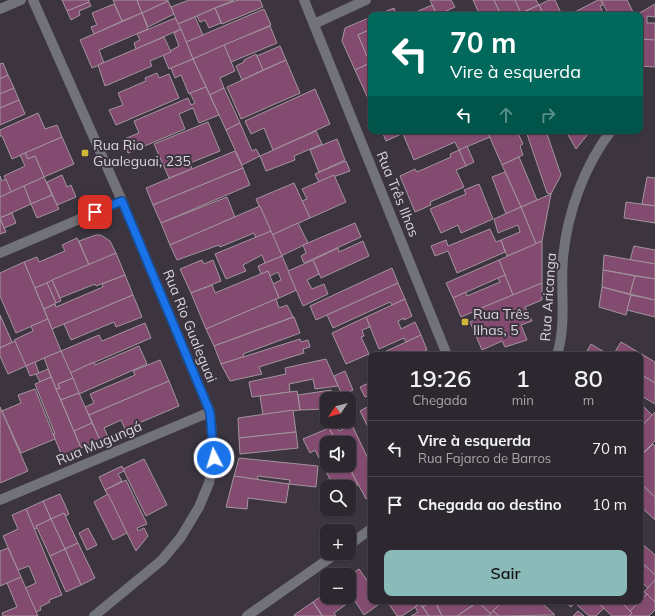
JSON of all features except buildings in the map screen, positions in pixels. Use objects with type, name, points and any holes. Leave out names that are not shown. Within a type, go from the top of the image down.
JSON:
[{"type":"street","points":[[0,9],[21,0]]},
{"type":"street","name":"Rua Rio Gualeguai","points":[[33,0],[122,201],[210,412],[214,458],[209,483],[200,506],[181,537],[162,560],[94,616]]},
{"type":"street","name":"Rua Três Ilhas","points":[[304,0],[446,352]]},
{"type":"street","points":[[314,24],[366,0]]},
{"type":"street","name":"Rua Aricanga","points":[[558,352],[563,335],[563,258],[575,200],[590,163],[609,134]]},
{"type":"street","points":[[0,254],[122,201]]},
{"type":"street","name":"Rua Mugungá","points":[[0,500],[210,412]]},
{"type":"street","points":[[356,540],[368,531]]},
{"type":"street","points":[[251,615],[327,560]]},
{"type":"place","name":"Rua Rio Gualeguai, 235","points":[[85,153]]},
{"type":"place","name":"Rua Três Ilhas, 5","points":[[465,322]]},
{"type":"route","points":[[95,212],[122,201],[210,412],[214,458]]}]
